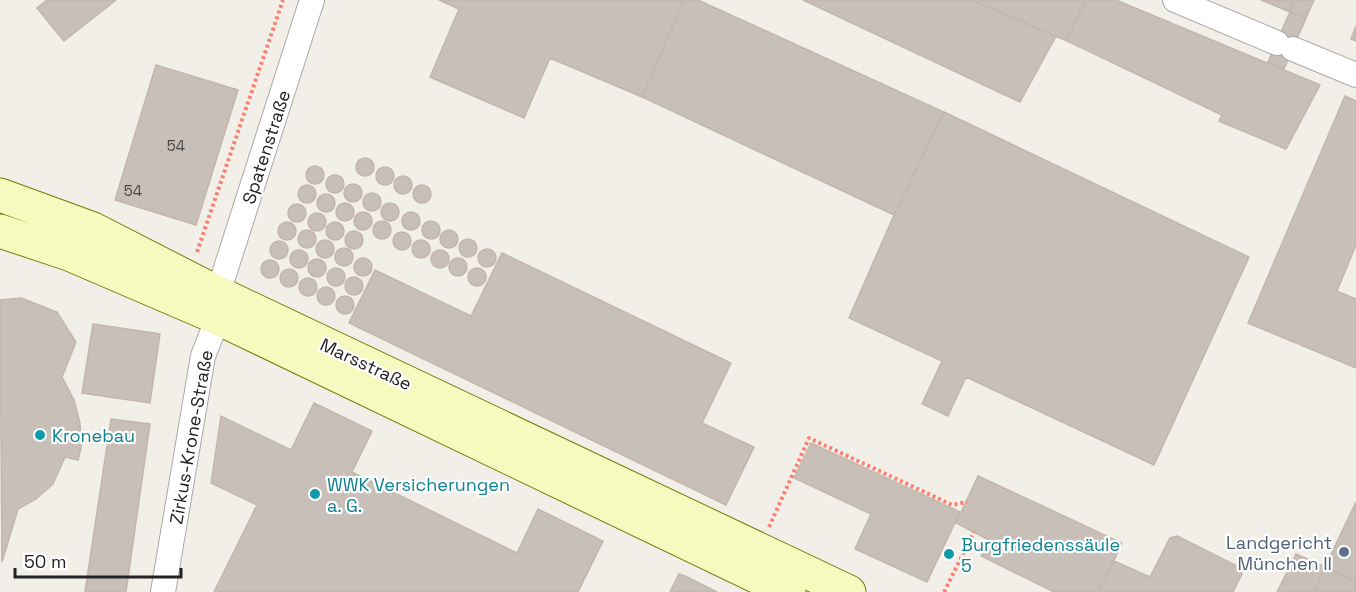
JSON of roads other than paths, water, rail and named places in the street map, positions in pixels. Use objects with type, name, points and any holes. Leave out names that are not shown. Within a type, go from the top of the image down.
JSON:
[{"type":"main road","name":"Marsstraße","points":[[0,195],[93,229],[218,306]]},
{"type":"main road","name":"Marsstraße","points":[[0,231],[218,306],[736,548],[849,592]]},
{"type":"main road","name":"Marsstraße","points":[[736,548],[789,592]]},
{"type":"street","name":"Spatenstraße","points":[[218,306],[312,0]]},
{"type":"street","points":[[1175,0],[1356,75]]},
{"type":"street","name":"Zirkus-Krone-Straße","points":[[163,592],[203,356],[218,306]]},
{"type":"place","name":"Kronebau","points":[[40,435]]},
{"type":"place","name":"WWK Versicherungen a. G.","points":[[315,494]]},
{"type":"place","name":"Landgericht München II","points":[[1344,552]]},
{"type":"place","name":"Burgfriedenssäule 5","points":[[949,554]]}]
